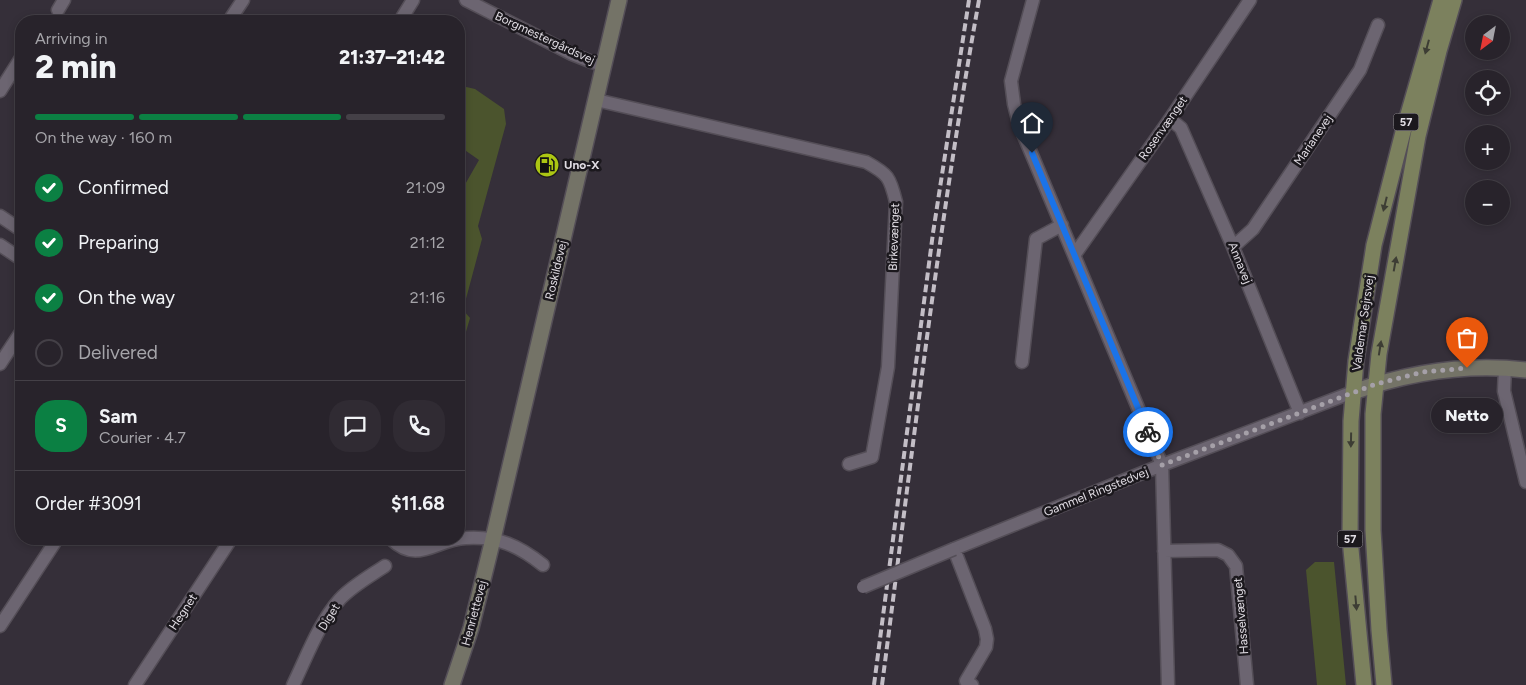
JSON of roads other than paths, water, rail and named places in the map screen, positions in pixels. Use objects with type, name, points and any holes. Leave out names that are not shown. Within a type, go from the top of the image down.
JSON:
[{"type":"main road","name":"Valdemar Sejrsvej","points":[[1364,685],[1350,539],[1353,392],[1374,245],[1403,132],[1441,0]]},
{"type":"main road","name":"Valdemar Sejrsvej","points":[[1384,685],[1373,530],[1373,418],[1376,384],[1386,312],[1418,136],[1438,51],[1454,0]]},
{"type":"street","points":[[233,15],[243,0]]},
{"type":"street","points":[[404,15],[413,0]]},
{"type":"street","name":"Borgmestergårdsvej","points":[[466,0],[488,5],[572,54],[604,65]]},
{"type":"street","name":"Roskildevej","points":[[493,539],[619,0]]},
{"type":"street","points":[[1033,0],[1011,80],[1014,104],[1019,124],[1162,465],[1168,685]]},
{"type":"street","name":"Rosenvænget","points":[[1075,254],[1170,119],[1250,0]]},
{"type":"street","name":"Marianevej","points":[[1234,247],[1253,229],[1360,70],[1378,25]]},
{"type":"street","points":[[0,91],[15,67]]},
{"type":"street","name":"Birkevænget","points":[[596,100],[866,162],[881,170],[892,182],[896,202],[888,366],[872,457],[849,464]]},
{"type":"street","name":"Annavej","points":[[1170,119],[1181,128],[1234,247],[1300,413]]},
{"type":"street","points":[[0,216],[15,226]]},
{"type":"street","points":[[1022,362],[1036,238],[1062,225]]},
{"type":"street","points":[[0,245],[15,255]]},
{"type":"street","points":[[0,364],[15,341]]},
{"type":"street","points":[[1505,368],[1504,391],[1526,482]]},
{"type":"street","name":"Gammel Ringstedvej","points":[[863,587],[1162,465],[1376,384],[1423,372],[1446,369],[1505,368],[1526,370]]},
{"type":"street","points":[[465,538],[493,539],[520,548],[543,565]]},
{"type":"street","name":"Henriettevej","points":[[452,685],[470,628],[493,539]]},
{"type":"street","points":[[0,626],[53,545]]},
{"type":"street","name":"Hegnet","points":[[135,685],[227,545]]},
{"type":"street","points":[[398,545],[413,551],[422,551],[439,545]]},
{"type":"street","points":[[954,549],[985,629],[987,639],[986,647],[966,684]]},
{"type":"street","name":"Hasselvænget","points":[[1164,551],[1218,550],[1228,555],[1236,566],[1247,685]]},
{"type":"street","name":"Diget","points":[[293,685],[323,624],[339,600],[366,578],[385,566]]},
{"type":"railway","points":[[874,685],[933,233],[969,0]]},
{"type":"railway","points":[[882,685],[938,256],[979,0]]},
{"type":"place","name":"Uno-X","points":[[547,165]]},
{"type":"place","name":"Netto","points":[[1467,368]]}]
